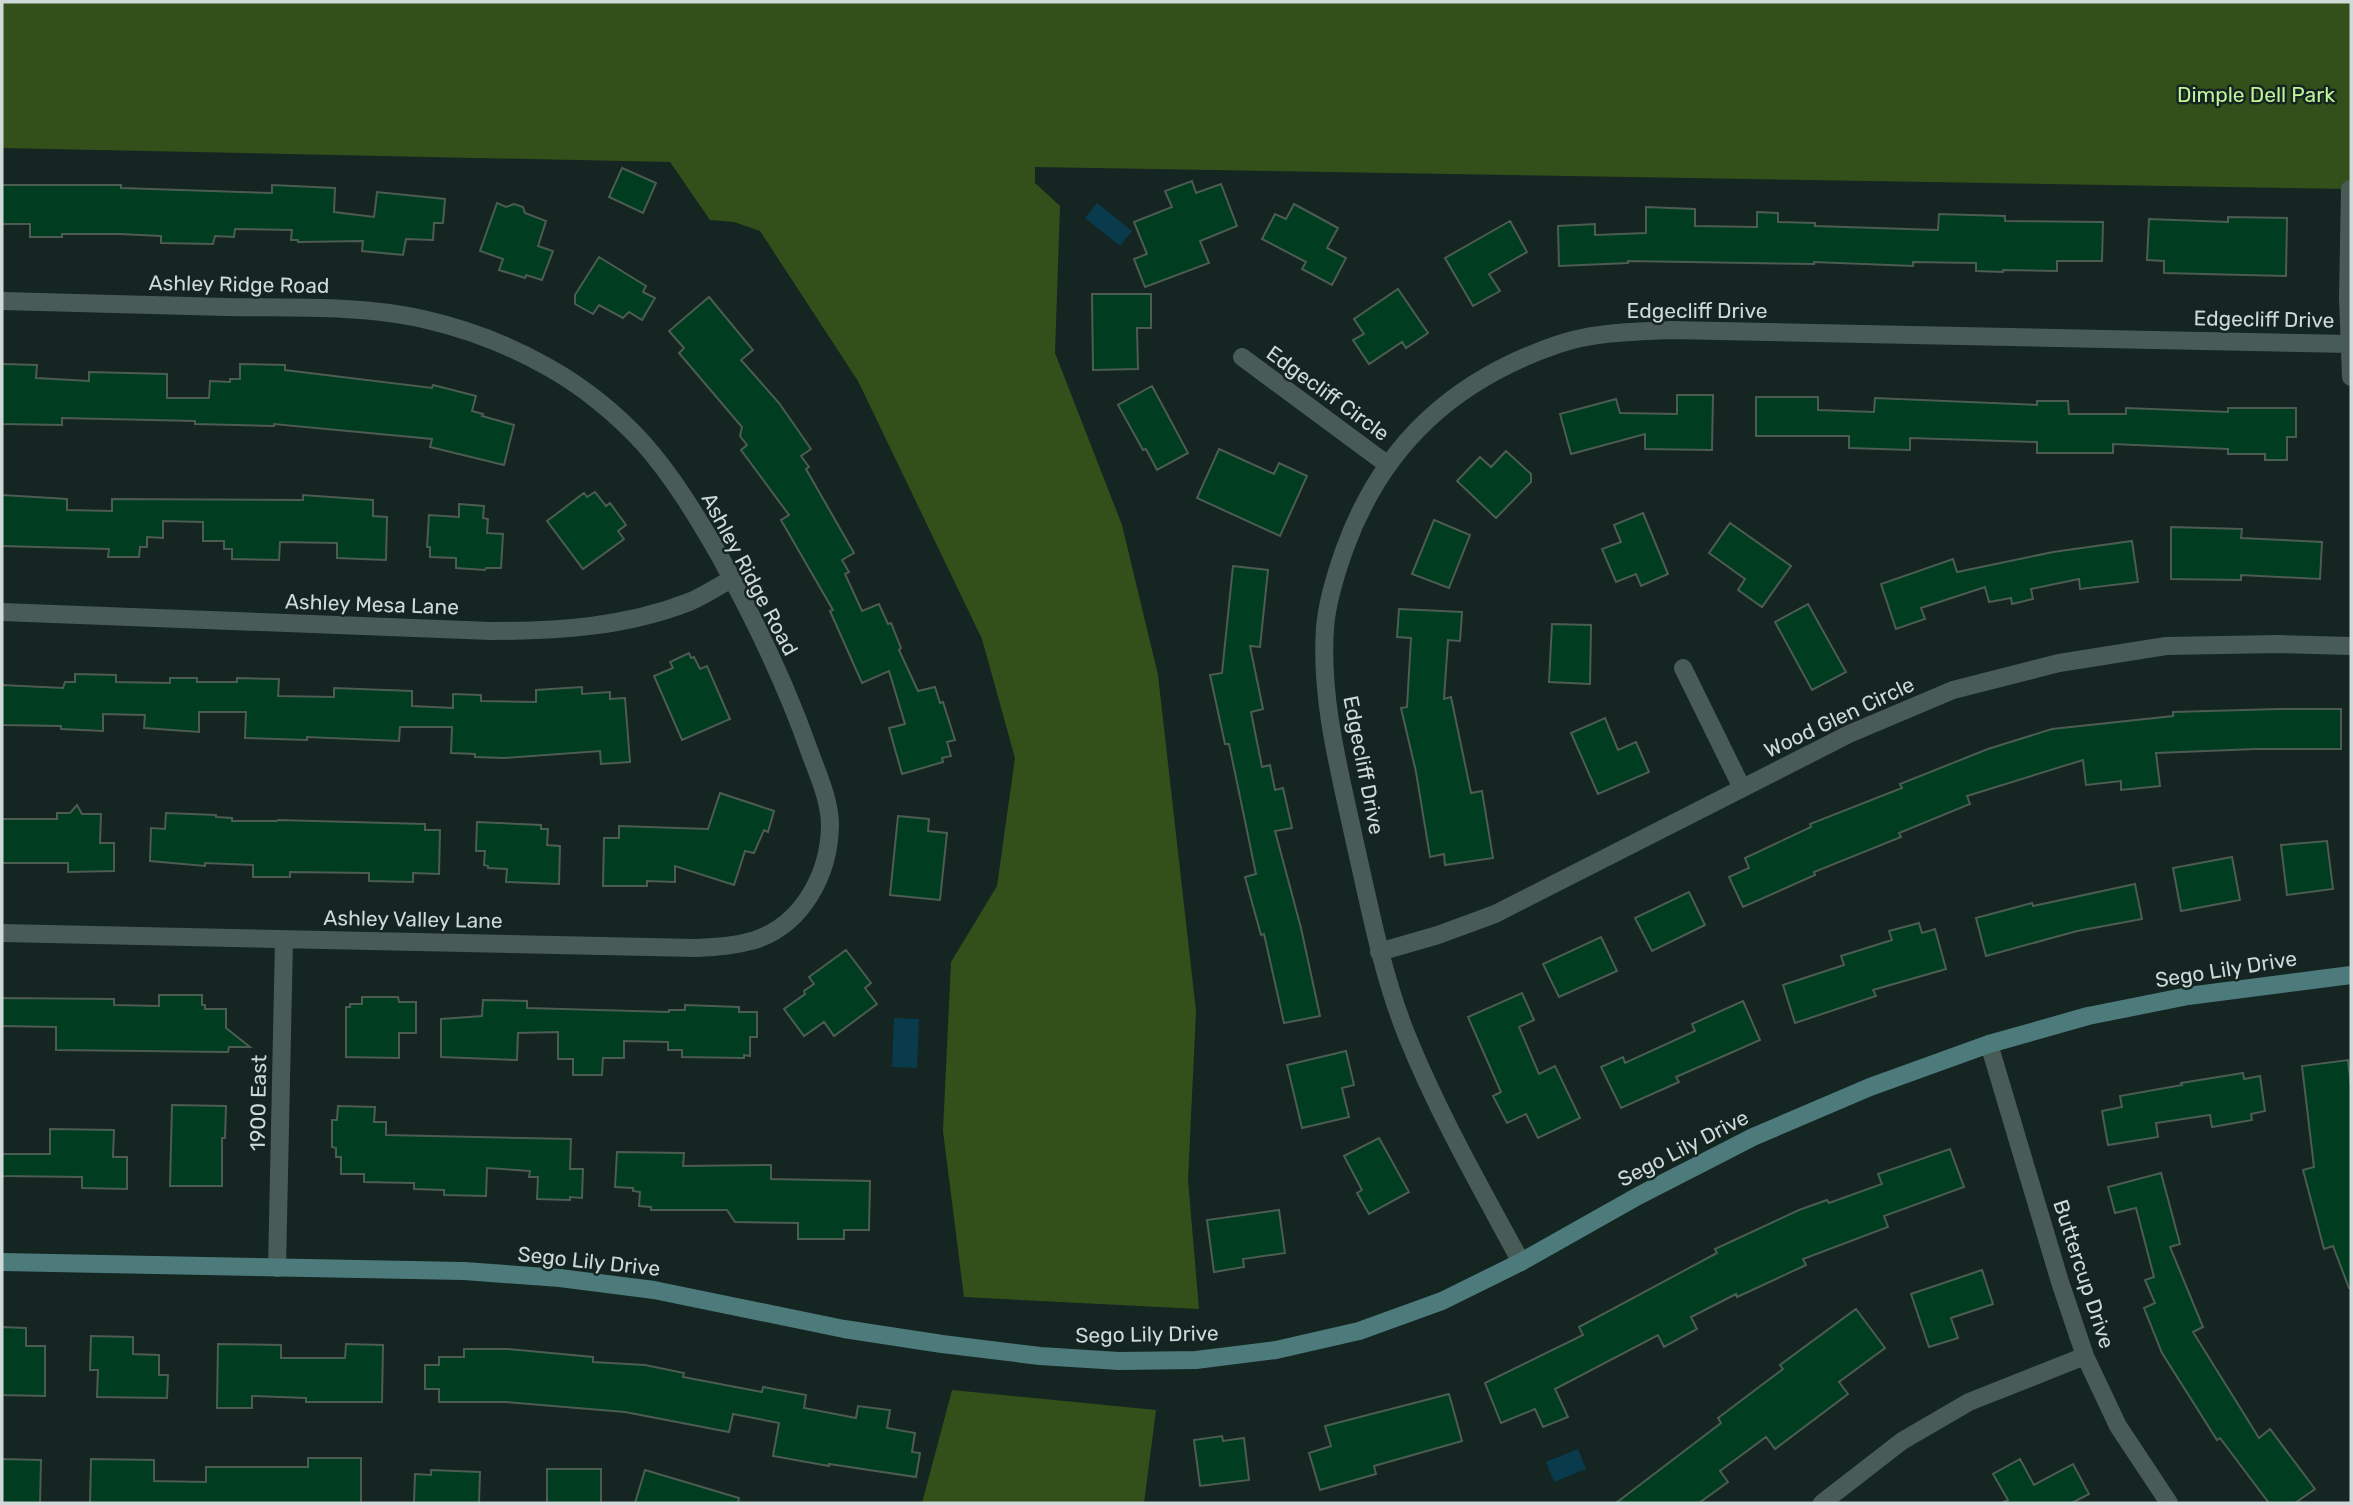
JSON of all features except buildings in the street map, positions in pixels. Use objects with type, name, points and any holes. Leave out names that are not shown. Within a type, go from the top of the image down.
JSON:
[{"type":"street","points":[[2350,189],[2351,377]]},
{"type":"street","name":"Ashley Ridge Road","points":[[2,301],[352,310],[421,318],[488,337],[549,367],[600,403],[643,443],[678,489],[732,579],[801,726],[826,797],[830,823],[828,850],[821,877],[808,900]]},
{"type":"street","name":"Edgecliff Drive","points":[[1521,1262],[1438,1110],[1406,1034],[1379,952],[1331,727],[1324,677],[1325,625],[1337,571],[1357,517],[1388,465],[1422,424],[1464,389],[1511,363],[1562,343],[1616,333],[1670,330],[2350,344]]},
{"type":"street","name":"Edgecliff Circle","points":[[1242,357],[1388,465]]},
{"type":"street","name":"Ashley Mesa Lane","points":[[2,612],[542,631],[593,627],[643,617],[691,601],[732,579]]},
{"type":"street","name":"Wood Glen Circle","points":[[1379,952],[1438,935],[1495,914],[1849,734],[1953,690],[2059,663],[2166,646],[2351,646]]},
{"type":"street","points":[[1683,668],[1742,788]]},
{"type":"street","name":"Ashley Valley Lane","points":[[2,933],[728,947],[768,934],[786,923],[808,900]]},
{"type":"street","name":"1900 East","points":[[277,1268],[284,940]]},
{"type":"street","name":"Sego Lily Drive","points":[[2,1262],[464,1271],[559,1278],[654,1290],[844,1329],[942,1345],[1040,1356],[1119,1361],[1196,1360],[1276,1350],[1359,1331],[1442,1301],[1521,1262],[1638,1196],[1753,1137],[1870,1087],[1989,1044],[2088,1016],[2188,996],[2351,975]]},
{"type":"street","name":"Buttercup Drive","points":[[1989,1044],[2056,1269],[2085,1356],[2118,1426],[2169,1503]]},
{"type":"street","points":[[1822,1503],[1902,1441],[1969,1402],[2085,1356]]},
{"type":"green space","name":"Dimple Dell Park","points":[[2,2],[2351,2],[2351,189],[1035,167],[1035,183],[1060,206],[1055,353],[1122,525],[1158,675],[1196,1011],[1188,1180],[1199,1309],[964,1297],[943,1131],[951,962],[997,886],[1015,758],[982,639],[858,381],[760,231],[734,222],[710,220],[670,162],[2,148]]},
{"type":"green space","points":[[952,1390],[1156,1410],[1144,1503],[922,1503]]},
{"type":"water","points":[[1097,203],[1132,231],[1120,246],[1085,218]]},
{"type":"water","points":[[894,1018],[919,1019],[917,1068],[892,1067]]},
{"type":"water","points":[[1578,1449],[1586,1469],[1554,1482],[1546,1462]]}]
